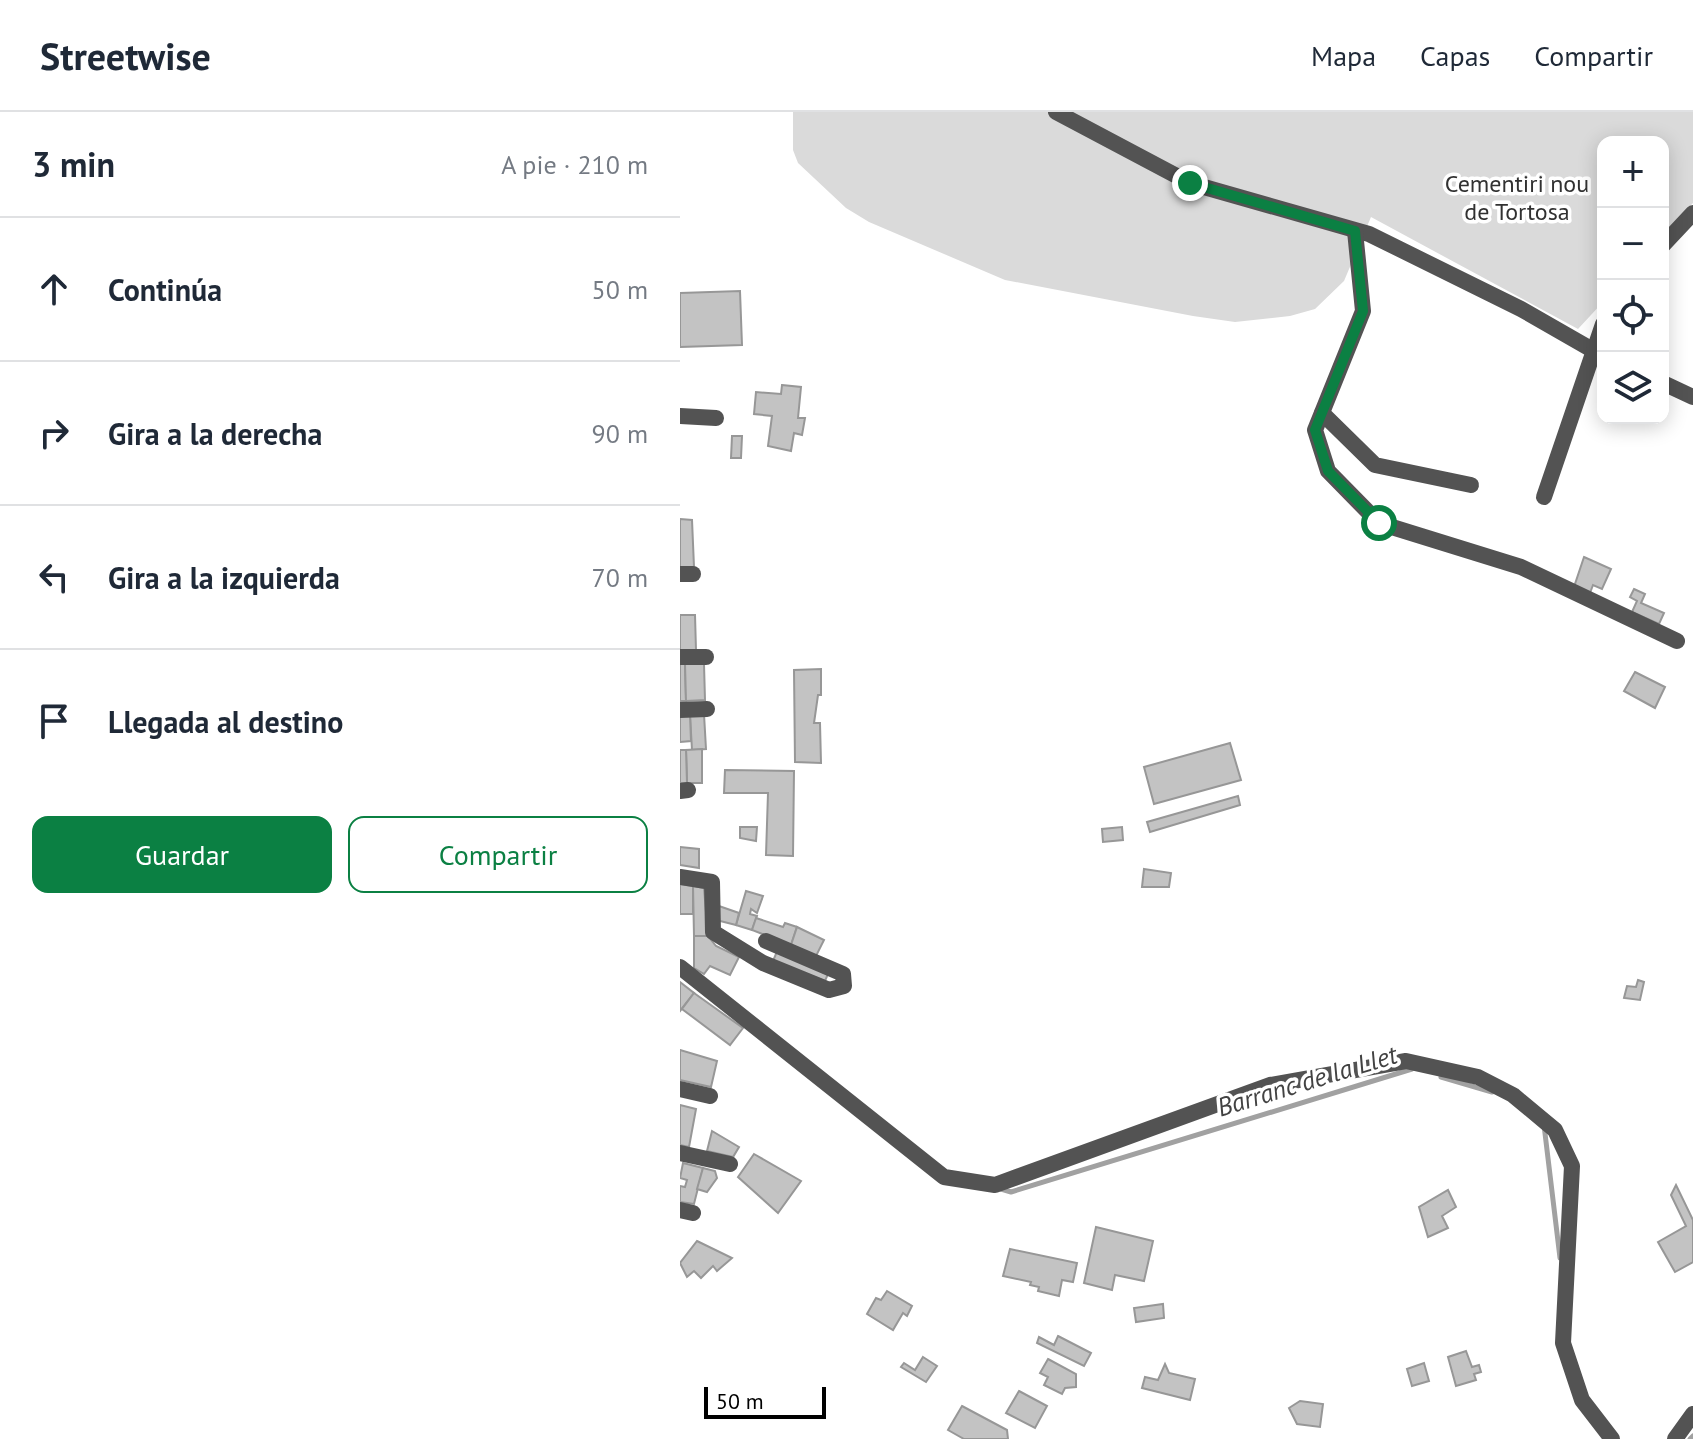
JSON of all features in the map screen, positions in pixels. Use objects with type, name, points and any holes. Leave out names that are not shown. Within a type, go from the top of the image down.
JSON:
[{"type":"street","points":[[1056,112],[1190,183],[1369,234],[1446,270],[1597,353]]},
{"type":"street","points":[[1669,239],[1693,213]]},
{"type":"street","points":[[1355,231],[1363,311],[1315,430],[1328,471],[1379,523],[1521,567],[1677,641]]},
{"type":"street","points":[[1544,497],[1597,357]]},
{"type":"street","points":[[1669,386],[1693,397]]},
{"type":"street","points":[[1322,413],[1375,465],[1471,485]]},
{"type":"street","points":[[680,416],[716,418]]},
{"type":"street","points":[[680,657],[706,657]]},
{"type":"street","points":[[680,710],[707,709]]},
{"type":"street","points":[[680,877],[712,882],[713,932],[728,944],[829,990],[844,986],[843,974],[766,941]]},
{"type":"street","points":[[680,967],[944,1177],[995,1185],[1270,1085],[1406,1061],[1478,1077],[1513,1095],[1555,1130],[1572,1166],[1563,1343],[1582,1400],[1612,1439]]},
{"type":"street","points":[[680,1089],[710,1096]]},
{"type":"street","points":[[680,1153],[730,1164]]},
{"type":"street","points":[[1675,1439],[1693,1414]]},
{"type":"green space","name":"Cementiri nou de Tortosa","points":[[793,112],[1693,112],[1693,203],[1669,229],[1669,136],[1597,136],[1597,308],[1578,329],[1371,217],[1344,281],[1315,309],[1290,316],[1235,322],[1005,280],[869,222],[846,208],[798,163],[793,150]]},
{"type":"building","points":[[740,291],[742,345],[680,347],[680,293]]},
{"type":"building","points":[[782,385],[801,387],[798,418],[805,418],[802,435],[794,433],[791,451],[768,446],[772,416],[754,414],[756,392],[781,394]]},
{"type":"building","points":[[732,436],[742,436],[741,458],[731,458]]},
{"type":"building","points":[[680,519],[692,520],[694,567],[680,567]]},
{"type":"building","points":[[1584,557],[1611,569],[1602,589],[1593,585],[1590,593],[1574,587]]},
{"type":"building","points":[[1634,589],[1645,594],[1641,603],[1664,613],[1659,624],[1632,612],[1637,601],[1630,597]]},
{"type":"building","points":[[680,615],[695,615],[696,650],[680,650]]},
{"type":"building","points":[[680,664],[685,664],[686,701],[680,701]]},
{"type":"building","points":[[685,664],[704,664],[705,700],[686,701]]},
{"type":"building","points":[[821,669],[821,695],[818,695],[814,723],[820,723],[821,763],[795,762],[794,670]]},
{"type":"building","points":[[1635,672],[1665,687],[1655,708],[1624,691]]},
{"type":"building","points":[[704,714],[706,749],[692,750],[690,715]]},
{"type":"building","points":[[680,715],[690,715],[691,741],[680,742]]},
{"type":"building","points":[[1230,743],[1241,780],[1154,804],[1144,767]]},
{"type":"building","points":[[702,749],[702,783],[687,783],[686,750]]},
{"type":"building","points":[[680,750],[686,750],[687,783],[680,783]]},
{"type":"building","points":[[725,770],[794,771],[793,856],[766,855],[768,793],[724,793]]},
{"type":"building","points":[[1238,796],[1240,805],[1150,832],[1147,822]]},
{"type":"building","points":[[740,827],[757,827],[756,841],[740,838]]},
{"type":"building","points":[[1122,827],[1123,840],[1103,842],[1102,829]]},
{"type":"building","points":[[680,847],[699,849],[699,868],[680,865]]},
{"type":"building","points":[[1144,869],[1171,873],[1169,887],[1142,887]]},
{"type":"building","points":[[680,884],[693,886],[693,914],[680,914]]},
{"type":"building","points":[[693,886],[704,888],[708,936],[694,936]]},
{"type":"building","points":[[746,891],[763,896],[757,913],[751,909],[750,914],[757,916],[752,930],[736,925]]},
{"type":"building","points":[[716,905],[739,913],[736,925],[716,920]]},
{"type":"building","points":[[756,918],[783,927],[785,923],[797,927],[791,945],[752,930]]},
{"type":"building","points":[[797,927],[824,940],[816,956],[791,945]]},
{"type":"building","points":[[694,936],[708,936],[716,946],[739,957],[730,975],[710,966],[704,974],[694,968]]},
{"type":"building","points":[[778,949],[828,974],[825,981],[773,961]]},
{"type":"building","points":[[1638,980],[1644,982],[1640,1000],[1624,998],[1627,986],[1636,987]]},
{"type":"building","points":[[680,982],[694,993],[680,1011]]},
{"type":"building","points":[[694,993],[743,1028],[730,1045],[682,1009]]},
{"type":"building","points":[[680,1050],[717,1061],[711,1087],[680,1080]]},
{"type":"building","points":[[680,1105],[696,1109],[689,1147],[680,1145]]},
{"type":"building","points":[[712,1131],[739,1147],[733,1157],[707,1151]]},
{"type":"building","points":[[754,1154],[801,1181],[778,1213],[738,1177]]},
{"type":"building","points":[[683,1163],[703,1168],[694,1204],[680,1202],[680,1186],[685,1187],[687,1180],[680,1178]]},
{"type":"building","points":[[703,1168],[715,1171],[717,1178],[707,1192],[697,1189]]},
{"type":"building","points":[[1676,1185],[1693,1220],[1693,1262],[1675,1272],[1658,1242],[1686,1226],[1671,1195]]},
{"type":"building","points":[[1448,1190],[1456,1207],[1442,1216],[1448,1228],[1428,1237],[1419,1207]]},
{"type":"building","points":[[1096,1227],[1153,1241],[1144,1281],[1115,1275],[1112,1290],[1084,1283]]},
{"type":"building","points":[[697,1241],[732,1258],[717,1271],[713,1266],[701,1278],[694,1271],[687,1277],[680,1263]]},
{"type":"building","points":[[1010,1249],[1077,1263],[1073,1282],[1062,1280],[1059,1296],[1038,1291],[1039,1287],[1030,1285],[1031,1282],[1003,1276]]},
{"type":"building","points":[[887,1291],[912,1306],[907,1316],[903,1313],[893,1330],[867,1314],[876,1298],[881,1300]]},
{"type":"building","points":[[1163,1304],[1164,1318],[1136,1322],[1134,1308]]},
{"type":"building","points":[[1058,1336],[1091,1353],[1084,1366],[1037,1343],[1039,1337],[1054,1345]]},
{"type":"building","points":[[1466,1351],[1472,1367],[1479,1365],[1481,1372],[1474,1374],[1476,1380],[1456,1386],[1448,1357]]},
{"type":"building","points":[[923,1357],[937,1366],[926,1382],[901,1367],[904,1363],[915,1370]]},
{"type":"building","points":[[1048,1359],[1076,1374],[1076,1387],[1065,1388],[1062,1394],[1044,1385],[1048,1377],[1040,1373]]},
{"type":"building","points":[[1424,1363],[1429,1381],[1412,1386],[1407,1369]]},
{"type":"building","points":[[1165,1364],[1169,1373],[1195,1379],[1190,1400],[1142,1388],[1145,1377],[1158,1380]]},
{"type":"building","points":[[1019,1391],[1047,1406],[1035,1428],[1006,1413]]},
{"type":"building","points":[[1300,1401],[1323,1404],[1320,1427],[1297,1424],[1289,1408]]},
{"type":"building","points":[[962,1406],[1007,1430],[1008,1439],[964,1439],[948,1430]]},
{"type":"waterway","name":"Barranc de la Llet","points":[[1001,1189],[1011,1192],[1412,1069]]},
{"type":"waterway","name":"Barranc de la Llet","points":[[1441,1077],[1492,1092]]},
{"type":"waterway","name":"Barranc de la Llet","points":[[1544,1125],[1560,1258]]},
{"type":"waterway","name":"Barranc de la Llet","points":[[1690,1439],[1693,1436]]},
{"type":"route","points":[[1190,183],[1355,231],[1363,311],[1315,430],[1328,471],[1379,523]]}]
